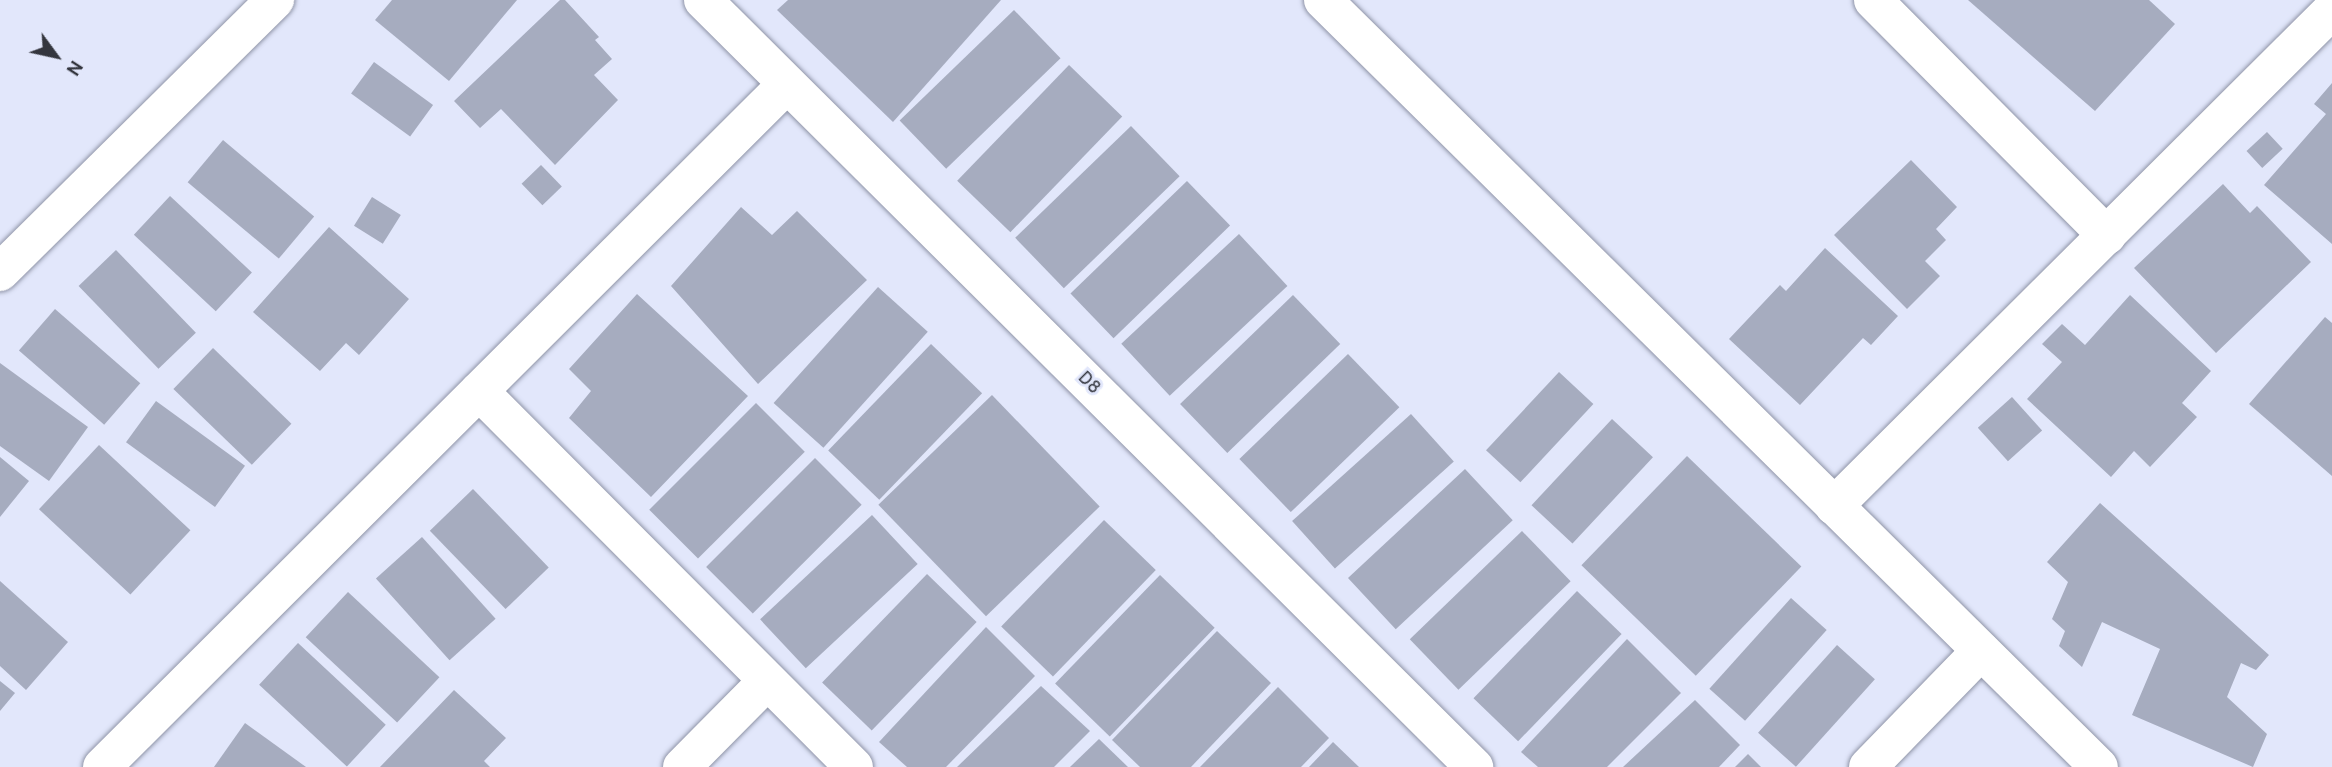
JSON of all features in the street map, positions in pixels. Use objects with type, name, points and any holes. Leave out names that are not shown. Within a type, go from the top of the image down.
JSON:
[{"type":"street","points":[[0,272],[275,0]]},
{"type":"street","name":"D8","points":[[703,0],[1474,767]]},
{"type":"street","points":[[1323,0],[2099,767]]},
{"type":"street","points":[[1873,0],[2108,236]]},
{"type":"street","points":[[1834,506],[2332,10]]},
{"type":"street","points":[[102,767],[787,84]]},
{"type":"street","points":[[479,391],[854,767]]},
{"type":"street","points":[[1868,767],[1981,651]]},
{"type":"street","points":[[682,767],[767,681]]},
{"type":"building","points":[[392,0],[517,0],[449,81],[375,20]]},
{"type":"building","points":[[560,0],[565,0],[599,37],[595,40],[612,59],[594,75],[618,100],[555,165],[501,109],[480,128],[454,101]]},
{"type":"building","points":[[788,0],[1001,0],[893,122],[777,10]]},
{"type":"building","points":[[1968,0],[2149,0],[2175,24],[2095,111]]},
{"type":"building","points":[[1014,10],[1061,58],[946,169],[900,120]]},
{"type":"building","points":[[374,62],[433,105],[410,136],[351,94]]},
{"type":"building","points":[[1069,65],[1122,116],[1010,232],[957,181]]},
{"type":"building","points":[[2332,83],[2332,244],[2264,185],[2326,114],[2314,104]]},
{"type":"building","points":[[1131,126],[1180,176],[1064,288],[1015,238]]},
{"type":"building","points":[[2267,132],[2283,149],[2262,168],[2247,151]]},
{"type":"building","points":[[223,140],[314,216],[279,259],[188,182]]},
{"type":"building","points":[[1911,160],[1957,207],[1936,229],[1946,240],[1925,261],[1940,276],[1907,309],[1834,235]]},
{"type":"building","points":[[541,165],[562,187],[542,205],[522,184]]},
{"type":"building","points":[[1187,181],[1230,226],[1114,338],[1070,294]]},
{"type":"building","points":[[2223,184],[2250,213],[2257,206],[2311,262],[2216,353],[2134,268]]},
{"type":"building","points":[[170,196],[252,272],[216,311],[134,235]]},
{"type":"building","points":[[372,197],[401,215],[383,244],[354,226]]},
{"type":"building","points":[[741,207],[772,235],[797,211],[867,280],[758,384],[671,286]]},
{"type":"building","points":[[329,227],[409,299],[359,355],[346,343],[320,371],[253,312]]},
{"type":"building","points":[[1239,234],[1287,286],[1170,396],[1121,344]]},
{"type":"building","points":[[1825,248],[1898,316],[1871,345],[1863,338],[1800,405],[1729,339],[1780,285],[1786,291]]},
{"type":"building","points":[[116,250],[196,333],[158,369],[79,286]]},
{"type":"building","points":[[878,287],[928,332],[823,448],[774,403]]},
{"type":"building","points":[[637,294],[748,396],[651,497],[569,418],[591,391],[569,369]]},
{"type":"building","points":[[1293,295],[1340,344],[1227,453],[1180,404]]},
{"type":"building","points":[[2130,295],[2211,371],[2182,403],[2197,417],[2150,467],[2134,451],[2111,477],[2027,399],[2062,362],[2042,344],[2062,324],[2085,345]]},
{"type":"building","points":[[55,309],[140,383],[104,425],[19,351]]},
{"type":"building","points":[[2325,317],[2332,323],[2332,476],[2249,404]]},
{"type":"building","points":[[931,344],[982,393],[879,500],[828,450]]},
{"type":"building","points":[[213,348],[291,424],[252,465],[173,389]]},
{"type":"building","points":[[1348,354],[1399,407],[1291,512],[1239,459]]},
{"type":"building","points":[[0,363],[88,427],[49,481],[0,446]]},
{"type":"building","points":[[1559,372],[1593,404],[1520,482],[1486,450]]},
{"type":"building","points":[[992,395],[1100,506],[986,616],[878,505]]},
{"type":"building","points":[[2012,397],[2042,430],[2008,461],[1978,428]]},
{"type":"building","points":[[156,401],[245,466],[215,507],[126,442]]},
{"type":"building","points":[[756,403],[805,452],[698,559],[649,510]]},
{"type":"building","points":[[1411,414],[1454,462],[1335,569],[1292,521]]},
{"type":"building","points":[[1612,419],[1653,457],[1572,543],[1532,505]]},
{"type":"building","points":[[99,445],[190,530],[130,595],[39,509]]},
{"type":"building","points":[[1687,456],[1801,566],[1696,676],[1581,565]]},
{"type":"building","points":[[0,457],[29,481],[0,517]]},
{"type":"building","points":[[815,458],[862,505],[753,614],[706,567]]},
{"type":"building","points":[[1465,469],[1513,520],[1396,629],[1348,578]]},
{"type":"building","points":[[473,489],[549,567],[506,609],[430,531]]},
{"type":"building","points":[[2100,503],[2269,655],[2256,670],[2241,663],[2227,697],[2267,734],[2253,767],[2132,715],[2160,649],[2102,622],[2082,667],[2059,646],[2065,631],[2052,619],[2068,582],[2047,562]]},
{"type":"building","points":[[872,515],[918,564],[806,668],[760,619]]},
{"type":"building","points":[[1104,520],[1156,570],[1053,676],[1001,626]]},
{"type":"building","points":[[1522,531],[1571,581],[1458,690],[1410,639]]},
{"type":"building","points":[[422,537],[496,619],[450,660],[376,578]]},
{"type":"building","points":[[927,574],[977,622],[872,731],[822,683]]},
{"type":"building","points":[[1160,575],[1215,628],[1110,736],[1055,684]]},
{"type":"building","points":[[0,581],[68,642],[26,690],[0,666]]},
{"type":"building","points":[[1577,591],[1622,634],[1518,741],[1473,698]]},
{"type":"building","points":[[348,592],[439,677],[397,723],[306,637]]},
{"type":"building","points":[[1791,598],[1827,630],[1745,721],[1709,689]]},
{"type":"building","points":[[986,627],[1035,676],[946,767],[907,767],[879,742]]},
{"type":"building","points":[[1217,631],[1271,683],[1191,767],[1140,767],[1112,740]]},
{"type":"building","points":[[1627,639],[1681,693],[1607,767],[1538,767],[1521,752]]},
{"type":"building","points":[[298,643],[386,725],[347,767],[259,685]]},
{"type":"building","points":[[1837,645],[1875,679],[1796,767],[1758,733]]},
{"type":"building","points":[[0,681],[15,693],[0,711]]},
{"type":"building","points":[[1041,686],[1090,731],[1054,767],[957,767]]},
{"type":"building","points":[[1278,687],[1329,738],[1301,767],[1200,767]]},
{"type":"building","points":[[454,690],[506,738],[484,761],[490,767],[380,767]]},
{"type":"building","points":[[1695,700],[1740,745],[1719,767],[1623,767]]},
{"type":"building","points":[[245,723],[306,767],[214,767]]},
{"type":"building","points":[[1099,739],[1128,767],[1070,767]]},
{"type":"building","points":[[1333,742],[1359,767],[1309,767]]},
{"type":"building","points":[[1748,754],[1761,767],[1735,767]]}]
